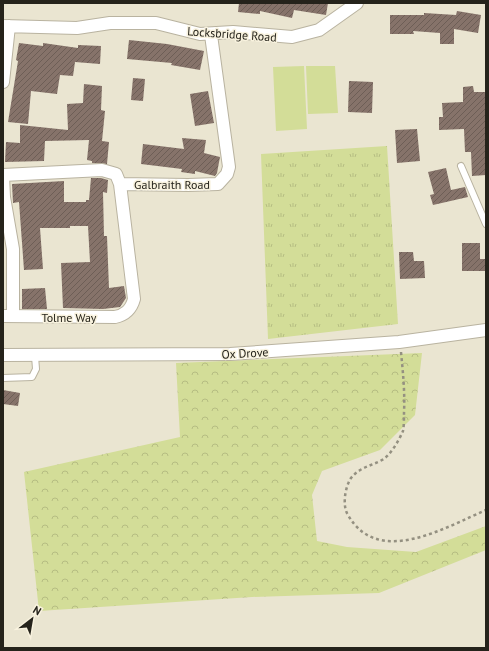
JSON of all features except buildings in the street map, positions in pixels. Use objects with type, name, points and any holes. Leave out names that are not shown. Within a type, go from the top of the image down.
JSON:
[{"type":"street","name":"Locksbridge Road","points":[[6,26],[77,28],[110,23],[156,23],[184,31],[211,35],[233,32],[279,37],[298,36],[319,30],[357,3]]},
{"type":"street","points":[[3,82],[6,26]]},
{"type":"street","name":"Galbraith Road","points":[[3,175],[102,170],[116,174],[120,184],[218,184],[227,174],[229,162],[211,35]]},
{"type":"street","points":[[3,175],[4,197],[13,249],[8,316]]},
{"type":"street","name":"Tolme Way","points":[[8,316],[115,318],[122,316],[132,307],[134,300],[120,184]]},
{"type":"street","name":"Ox Drove","points":[[3,355],[230,354],[399,342],[486,330]]},
{"type":"lane","points":[[462,166],[486,224]]},
{"type":"lane","points":[[3,378],[32,378],[36,369],[35,356]]},
{"type":"path","points":[[399,342],[405,385],[403,430],[393,449],[383,460],[363,467],[350,479],[345,496],[346,512],[353,525],[381,542],[397,542],[448,527],[486,510]]},
{"type":"green space","points":[[304,66],[307,129],[276,131],[273,67]]},
{"type":"green space","points":[[306,66],[335,66],[338,113],[308,114]]},
{"type":"green space","points":[[387,146],[398,324],[268,339],[261,154]]},
{"type":"green space","points":[[422,353],[415,415],[380,450],[322,471],[312,495],[317,541],[347,547],[416,552],[486,526],[486,550],[379,593],[252,597],[39,611],[24,472],[180,437],[176,363]]}]
